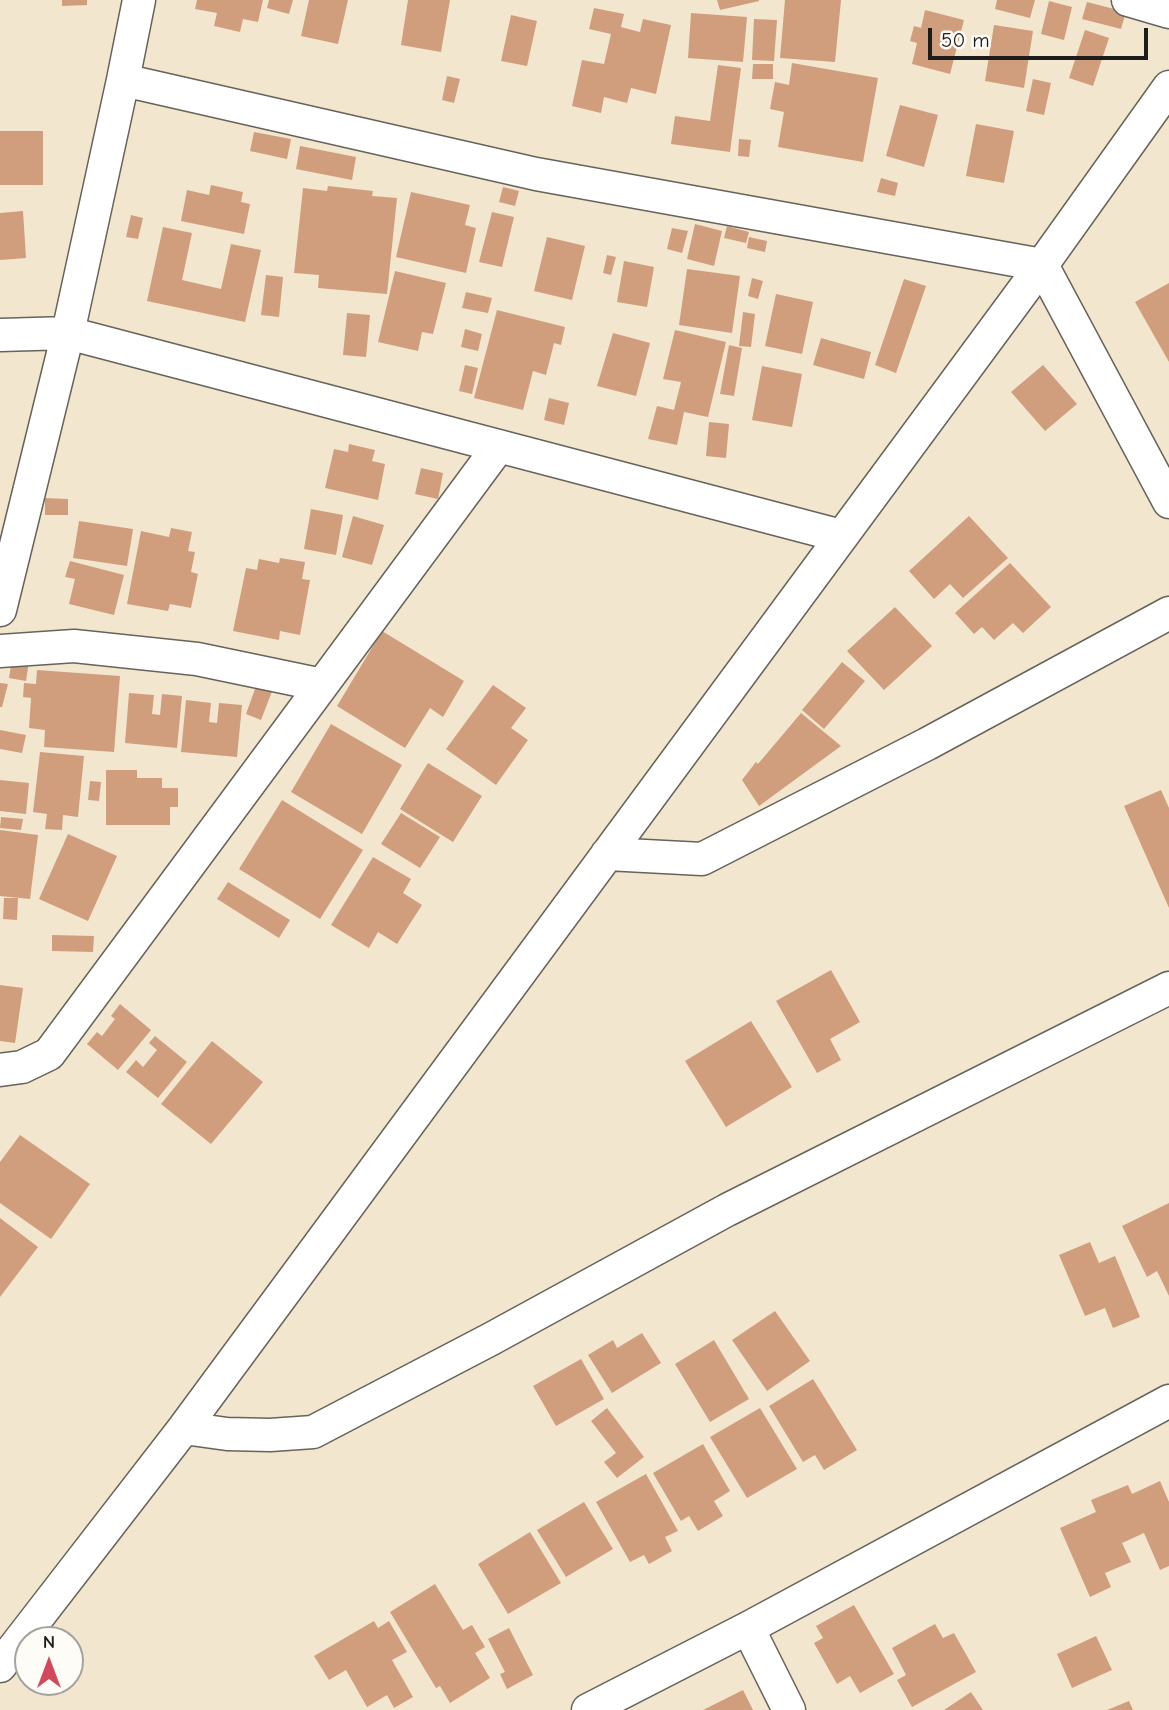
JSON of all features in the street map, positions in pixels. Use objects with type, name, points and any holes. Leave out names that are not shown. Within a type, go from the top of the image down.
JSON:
[{"type":"street","points":[[0,610],[68,333],[139,0]]},
{"type":"street","points":[[1128,0],[1169,12]]},
{"type":"street","points":[[123,80],[536,174],[1042,265]]},
{"type":"street","points":[[0,1666],[184,1428],[1042,265],[1169,87]]},
{"type":"street","points":[[1042,265],[1169,502]]},
{"type":"street","points":[[0,335],[68,333],[841,536]]},
{"type":"street","points":[[0,1070],[22,1067],[49,1054],[499,446]]},
{"type":"street","points":[[607,854],[702,859],[927,744],[1169,613]]},
{"type":"street","points":[[0,651],[74,646],[197,659],[322,685]]},
{"type":"street","points":[[184,1428],[227,1434],[313,1432],[491,1339],[727,1210],[1169,988]]},
{"type":"street","points":[[588,1710],[748,1628],[1169,1401]]},
{"type":"street","points":[[748,1628],[789,1710]]},
{"type":"building","points":[[62,0],[87,0],[87,5],[62,6]]},
{"type":"building","points":[[197,0],[263,0],[258,22],[243,19],[240,32],[214,26],[217,13],[195,9]]},
{"type":"building","points":[[269,0],[293,0],[289,14],[267,8]]},
{"type":"building","points":[[309,0],[348,0],[338,44],[301,36]]},
{"type":"building","points":[[408,0],[450,0],[441,52],[401,45]]},
{"type":"building","points":[[717,0],[759,0],[759,1],[720,10]]},
{"type":"building","points":[[785,0],[841,0],[835,62],[780,58]]},
{"type":"building","points":[[997,0],[1035,0],[1030,18],[995,9]]},
{"type":"building","points":[[1049,1],[1072,7],[1064,40],[1041,34]]},
{"type":"building","points":[[1087,2],[1126,12],[1121,29],[1082,19]]},
{"type":"building","points":[[594,8],[624,14],[621,27],[640,32],[643,19],[671,25],[656,94],[631,88],[627,103],[604,97],[601,113],[572,106],[582,60],[604,64],[611,34],[589,29]]},
{"type":"building","points":[[925,10],[964,20],[950,74],[912,64],[917,43],[910,41],[914,26],[921,28]]},
{"type":"building","points":[[691,13],[747,17],[743,62],[688,58]]},
{"type":"building","points":[[511,15],[537,21],[527,66],[501,61]]},
{"type":"building","points":[[754,19],[777,20],[774,61],[752,60]]},
{"type":"building","points":[[994,25],[1033,31],[1024,88],[985,81]]},
{"type":"building","points":[[1085,30],[1109,38],[1093,86],[1069,78]]},
{"type":"building","points":[[792,63],[878,78],[863,162],[778,147],[784,112],[770,109],[775,82],[789,85]]},
{"type":"building","points":[[753,64],[773,64],[773,79],[752,79]]},
{"type":"building","points":[[718,65],[741,68],[730,152],[671,144],[675,116],[710,121]]},
{"type":"building","points":[[447,76],[460,79],[454,103],[442,100]]},
{"type":"building","points":[[1033,79],[1051,83],[1044,115],[1026,111]]},
{"type":"building","points":[[900,105],[938,115],[924,167],[886,156]]},
{"type":"building","points":[[976,124],[1014,131],[1004,183],[966,176]]},
{"type":"building","points":[[0,131],[43,131],[43,185],[0,185]]},
{"type":"building","points":[[254,132],[291,139],[287,159],[250,151]]},
{"type":"building","points":[[739,139],[751,140],[749,157],[738,156]]},
{"type":"building","points":[[300,146],[356,157],[352,180],[296,169]]},
{"type":"building","points":[[881,178],[898,183],[895,196],[877,192]]},
{"type":"building","points":[[211,185],[243,192],[241,202],[250,204],[244,234],[181,221],[187,190],[209,195]]},
{"type":"building","points":[[328,186],[373,191],[372,196],[397,198],[387,294],[318,288],[319,275],[294,273],[303,188],[327,191]]},
{"type":"building","points":[[503,187],[519,191],[515,206],[499,202]]},
{"type":"building","points":[[411,192],[470,205],[465,225],[476,228],[466,273],[396,257]]},
{"type":"building","points":[[23,211],[26,258],[0,260],[0,213]]},
{"type":"building","points":[[492,212],[514,217],[502,267],[479,262]]},
{"type":"building","points":[[131,215],[143,218],[138,239],[126,237]]},
{"type":"building","points":[[695,224],[722,231],[714,266],[687,259]]},
{"type":"building","points":[[727,226],[749,232],[746,243],[724,238]]},
{"type":"building","points":[[163,227],[192,233],[182,280],[221,289],[231,244],[261,250],[245,322],[147,301]]},
{"type":"building","points":[[672,228],[688,231],[682,253],[667,249]]},
{"type":"building","points":[[547,237],[585,246],[572,300],[534,291]]},
{"type":"building","points":[[749,237],[767,241],[765,252],[747,248]]},
{"type":"building","points":[[607,255],[616,257],[611,275],[603,273]]},
{"type":"building","points":[[624,261],[654,267],[647,307],[617,302]]},
{"type":"building","points":[[687,269],[740,276],[732,333],[679,325]]},
{"type":"building","points":[[395,271],[446,283],[433,334],[422,332],[418,351],[378,342]]},
{"type":"building","points":[[266,275],[283,277],[279,317],[261,315]]},
{"type":"building","points":[[752,278],[763,281],[758,299],[748,296]]},
{"type":"building","points":[[904,279],[926,286],[896,373],[875,365]]},
{"type":"building","points":[[1169,283],[1169,362],[1135,302]]},
{"type":"building","points":[[466,292],[492,298],[488,313],[462,308]]},
{"type":"building","points":[[776,294],[813,302],[802,354],[765,346]]},
{"type":"building","points":[[497,310],[565,327],[561,345],[554,343],[546,375],[533,371],[523,410],[474,398]]},
{"type":"building","points":[[743,312],[755,314],[751,347],[739,346]]},
{"type":"building","points":[[347,313],[370,315],[366,357],[343,355]]},
{"type":"building","points":[[465,329],[482,334],[478,351],[461,347]]},
{"type":"building","points":[[675,330],[726,342],[708,417],[684,412],[677,445],[648,439],[657,406],[674,410],[681,382],[663,379]]},
{"type":"building","points":[[613,333],[650,343],[636,396],[597,386]]},
{"type":"building","points":[[821,338],[871,352],[864,379],[813,365]]},
{"type":"building","points":[[729,345],[742,348],[734,396],[720,394]]},
{"type":"building","points":[[465,365],[478,368],[472,394],[459,391]]},
{"type":"building","points":[[1043,365],[1077,404],[1045,431],[1011,392]]},
{"type":"building","points":[[762,366],[802,374],[792,427],[752,420]]},
{"type":"building","points":[[549,398],[569,403],[564,425],[544,420]]},
{"type":"building","points":[[709,422],[729,424],[726,458],[706,456]]},
{"type":"building","points":[[349,444],[375,450],[372,461],[385,464],[378,500],[325,488],[334,449],[348,452]]},
{"type":"building","points":[[421,468],[443,473],[438,499],[415,494]]},
{"type":"building","points":[[45,498],[68,499],[68,515],[45,515]]},
{"type":"building","points":[[311,509],[343,515],[336,555],[304,549]]},
{"type":"building","points":[[353,516],[384,525],[372,565],[342,557]]},
{"type":"building","points":[[969,516],[1008,558],[963,598],[950,584],[934,599],[909,571]]},
{"type":"building","points":[[79,521],[133,529],[127,566],[73,558]]},
{"type":"building","points":[[171,528],[192,532],[188,551],[195,552],[191,572],[198,574],[191,608],[170,604],[168,611],[127,604],[141,531],[169,537]]},
{"type":"building","points":[[280,558],[305,562],[302,579],[310,580],[300,635],[280,631],[279,640],[233,631],[246,568],[257,570],[259,559],[279,563]]},
{"type":"building","points":[[70,561],[124,575],[114,615],[69,604],[75,579],[65,577]]},
{"type":"building","points":[[1010,563],[1051,607],[1023,633],[1013,623],[994,640],[982,627],[974,634],[955,613]]},
{"type":"building","points":[[895,607],[932,646],[884,690],[847,651]]},
{"type":"building","points":[[382,631],[464,681],[443,717],[430,708],[405,748],[337,706]]},
{"type":"building","points":[[12,659],[29,662],[26,681],[9,678]]},
{"type":"building","points":[[842,662],[865,681],[824,729],[802,710]]},
{"type":"building","points":[[37,670],[120,676],[114,752],[44,747],[45,730],[29,728],[31,698],[23,697],[24,683],[36,684]]},
{"type":"building","points":[[260,675],[276,681],[261,720],[246,714]]},
{"type":"building","points":[[0,683],[8,684],[2,707],[0,707]]},
{"type":"building","points":[[493,685],[526,708],[511,728],[528,740],[496,785],[446,749]]},
{"type":"building","points":[[129,693],[154,695],[152,714],[160,715],[162,694],[182,696],[177,748],[125,743]]},
{"type":"building","points":[[186,700],[211,703],[209,722],[217,723],[219,703],[242,705],[237,757],[181,752]]},
{"type":"building","points":[[801,713],[841,746],[759,806],[742,780]]},
{"type":"building","points":[[331,724],[402,765],[362,834],[291,792]]},
{"type":"building","points":[[0,730],[26,735],[22,753],[0,749]]},
{"type":"building","points":[[40,752],[84,756],[78,817],[63,815],[62,830],[45,829],[47,814],[33,812]]},
{"type":"building","points":[[428,763],[482,796],[453,842],[400,809]]},
{"type":"building","points":[[106,770],[137,770],[137,778],[162,778],[162,788],[178,788],[178,807],[170,807],[170,825],[106,825]]},
{"type":"building","points":[[0,780],[29,783],[26,814],[0,811]]},
{"type":"building","points":[[90,781],[101,782],[99,801],[88,800]]},
{"type":"building","points":[[1161,790],[1169,808],[1169,908],[1124,806]]},
{"type":"building","points":[[282,800],[363,850],[320,919],[239,869]]},
{"type":"building","points":[[401,813],[440,837],[420,868],[381,844]]},
{"type":"building","points":[[1,817],[23,819],[21,830],[0,828]]},
{"type":"building","points":[[0,830],[38,835],[30,899],[0,896]]},
{"type":"building","points":[[68,834],[117,856],[88,921],[39,899]]},
{"type":"building","points":[[373,857],[411,879],[403,893],[422,905],[397,944],[378,932],[369,948],[331,925]]},
{"type":"building","points":[[228,882],[290,920],[279,938],[217,899]]},
{"type":"building","points":[[4,898],[18,898],[17,920],[3,919]]},
{"type":"building","points":[[52,935],[94,936],[93,952],[52,951]]},
{"type":"building","points":[[831,970],[860,1022],[830,1039],[841,1060],[817,1073],[776,1001]]},
{"type":"building","points":[[0,985],[23,988],[15,1043],[0,1041]]},
{"type":"building","points":[[120,1004],[151,1030],[118,1070],[87,1044],[97,1032],[102,1036],[115,1019],[111,1016]]},
{"type":"building","points":[[751,1021],[792,1087],[726,1127],[685,1061]]},
{"type":"building","points":[[155,1036],[187,1062],[158,1098],[126,1072],[136,1060],[143,1067],[157,1050],[149,1043]]},
{"type":"building","points":[[212,1041],[263,1082],[211,1144],[161,1104]]},
{"type":"building","points":[[20,1135],[90,1184],[51,1239],[0,1203],[0,1162]]},
{"type":"building","points":[[1169,1203],[1169,1296],[1157,1271],[1147,1277],[1122,1226]]},
{"type":"building","points":[[0,1218],[38,1247],[0,1297]]},
{"type":"building","points":[[1090,1242],[1099,1263],[1115,1256],[1140,1317],[1113,1328],[1105,1308],[1085,1316],[1059,1255]]},
{"type":"building","points":[[775,1311],[810,1361],[767,1391],[732,1340]]},
{"type":"building","points":[[642,1333],[661,1363],[612,1393],[588,1355],[613,1340],[617,1348]]},
{"type":"building","points":[[714,1340],[749,1399],[710,1422],[675,1364]]},
{"type":"building","points":[[581,1359],[604,1399],[556,1426],[533,1386]]},
{"type":"building","points":[[813,1379],[857,1450],[824,1470],[815,1455],[803,1462],[769,1406]]},
{"type":"building","points":[[607,1408],[644,1457],[617,1478],[604,1462],[616,1453],[591,1421]]},
{"type":"building","points":[[760,1408],[797,1469],[747,1498],[710,1437]]},
{"type":"building","points":[[703,1444],[730,1491],[714,1501],[723,1516],[698,1531],[689,1516],[681,1521],[653,1473]]},
{"type":"building","points":[[646,1474],[678,1531],[665,1537],[672,1551],[649,1564],[644,1555],[630,1562],[596,1502]]},
{"type":"building","points":[[1160,1481],[1169,1502],[1169,1566],[1160,1570],[1144,1533],[1122,1543],[1131,1562],[1105,1573],[1111,1587],[1090,1597],[1060,1528],[1096,1512],[1091,1500],[1128,1485],[1132,1494]]},
{"type":"building","points":[[584,1502],[613,1549],[566,1577],[537,1530]]},
{"type":"building","points":[[530,1532],[561,1583],[508,1614],[478,1564]]},
{"type":"building","points":[[435,1584],[463,1630],[472,1625],[485,1647],[475,1653],[490,1678],[450,1703],[440,1686],[436,1688],[390,1612]]},
{"type":"building","points":[[854,1605],[894,1674],[860,1693],[850,1676],[837,1684],[814,1643],[823,1638],[816,1626]]},
{"type":"building","points":[[374,1621],[378,1628],[389,1621],[407,1652],[392,1660],[413,1697],[394,1708],[387,1695],[367,1707],[346,1670],[329,1680],[314,1656]]},
{"type":"building","points":[[935,1624],[943,1638],[954,1633],[976,1672],[912,1707],[897,1680],[906,1675],[892,1648]]},
{"type":"building","points":[[509,1628],[533,1675],[507,1689],[500,1674],[505,1672],[488,1639]]},
{"type":"building","points":[[1096,1636],[1112,1670],[1072,1688],[1057,1654]]},
{"type":"building","points":[[743,1690],[753,1710],[703,1710]]},
{"type":"building","points":[[971,1692],[983,1710],[944,1710]]},
{"type":"building","points":[[1129,1701],[1133,1710],[1107,1710]]}]
